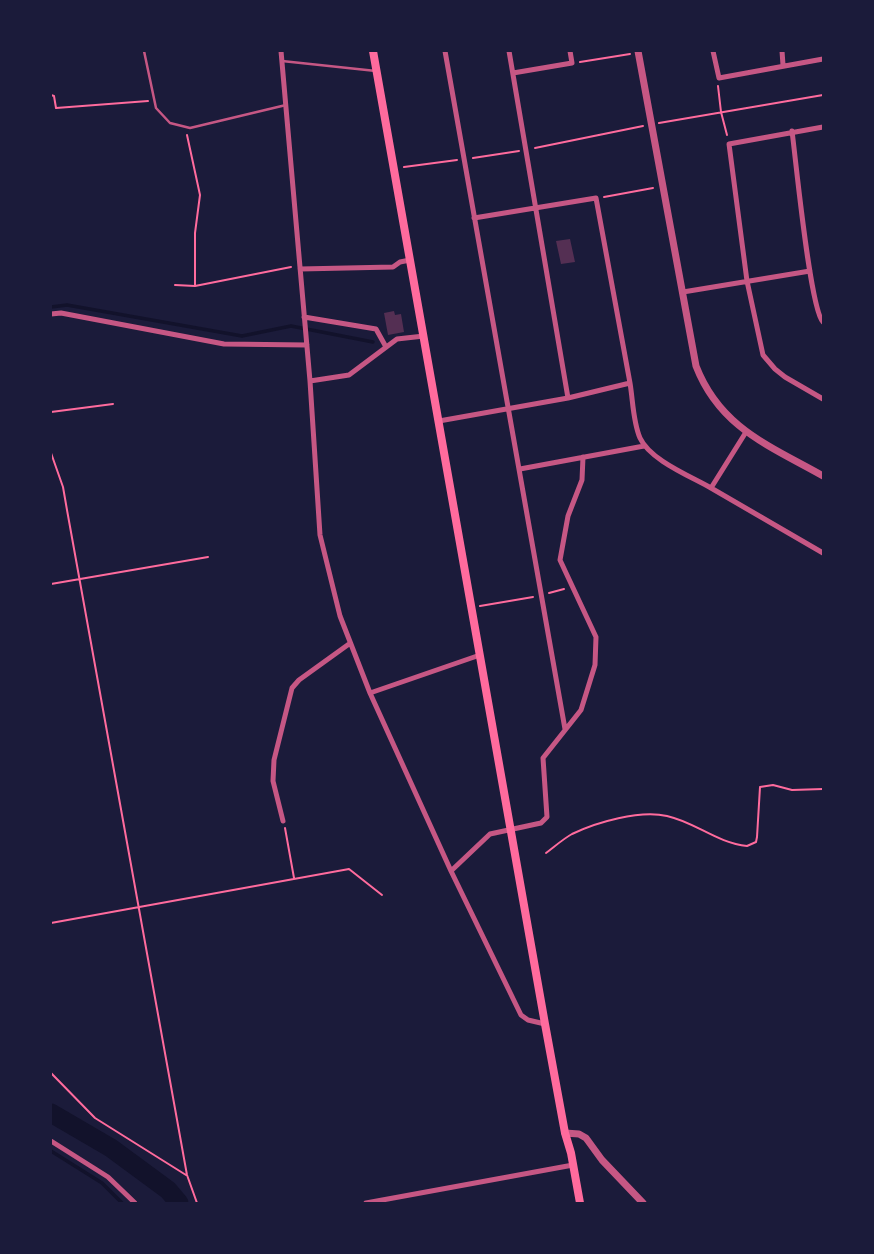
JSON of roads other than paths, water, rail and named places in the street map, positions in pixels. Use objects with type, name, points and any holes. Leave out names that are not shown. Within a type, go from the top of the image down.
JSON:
[{"type":"main road","points":[[373,51],[545,1024],[580,1203]]},
{"type":"street","points":[[281,51],[310,381],[320,535],[340,616],[369,693],[521,1015],[524,1019],[545,1024]]},
{"type":"street","points":[[446,51],[565,729]]},
{"type":"street","points":[[509,51],[568,398]]},
{"type":"street","points":[[513,73],[572,63],[570,51]]},
{"type":"street","points":[[713,51],[719,78],[823,59]]},
{"type":"street","points":[[782,51],[783,65]]},
{"type":"street","points":[[639,52],[662,186],[700,376],[713,402],[746,432],[823,476]]},
{"type":"street","points":[[823,127],[729,144],[747,281],[763,355],[785,377],[823,399]]},
{"type":"street","points":[[792,131],[810,271],[817,314],[823,322]]},
{"type":"street","points":[[474,218],[596,198],[639,435],[644,446],[656,457],[823,553]]},
{"type":"street","points":[[300,267],[393,267],[410,260]]},
{"type":"street","points":[[683,292],[810,271]]},
{"type":"street","points":[[51,314],[61,313],[224,344],[307,345]]},
{"type":"street","points":[[304,321],[376,329],[386,347]]},
{"type":"street","points":[[310,381],[349,375],[397,339],[424,336]]},
{"type":"street","points":[[439,421],[568,398],[630,383]]},
{"type":"street","points":[[711,488],[746,432]]},
{"type":"street","points":[[520,469],[644,446]]},
{"type":"street","points":[[451,871],[486,836],[510,828],[541,823],[547,817],[541,762],[581,710],[589,688],[596,637],[560,560],[568,516],[582,480],[583,457]]},
{"type":"street","points":[[283,821],[273,781],[274,760],[292,688],[349,643]]},
{"type":"street","points":[[369,693],[481,655]]},
{"type":"street","points":[[565,1133],[579,1134],[586,1138],[602,1160],[643,1203]]},
{"type":"street","points":[[51,1141],[108,1177],[135,1203]]},
{"type":"street","points":[[366,1203],[573,1165]]},
{"type":"lane","points":[[144,51],[156,108],[170,123],[190,128],[286,105]]},
{"type":"lane","points":[[282,61],[377,71]]},
{"type":"waterway","points":[[51,307],[67,305],[242,336],[291,326],[373,342]]},
{"type":"waterway","points":[[51,1113],[111,1148],[168,1190],[179,1203]]},
{"type":"waterway","points":[[51,1151],[102,1183],[122,1203]]}]
